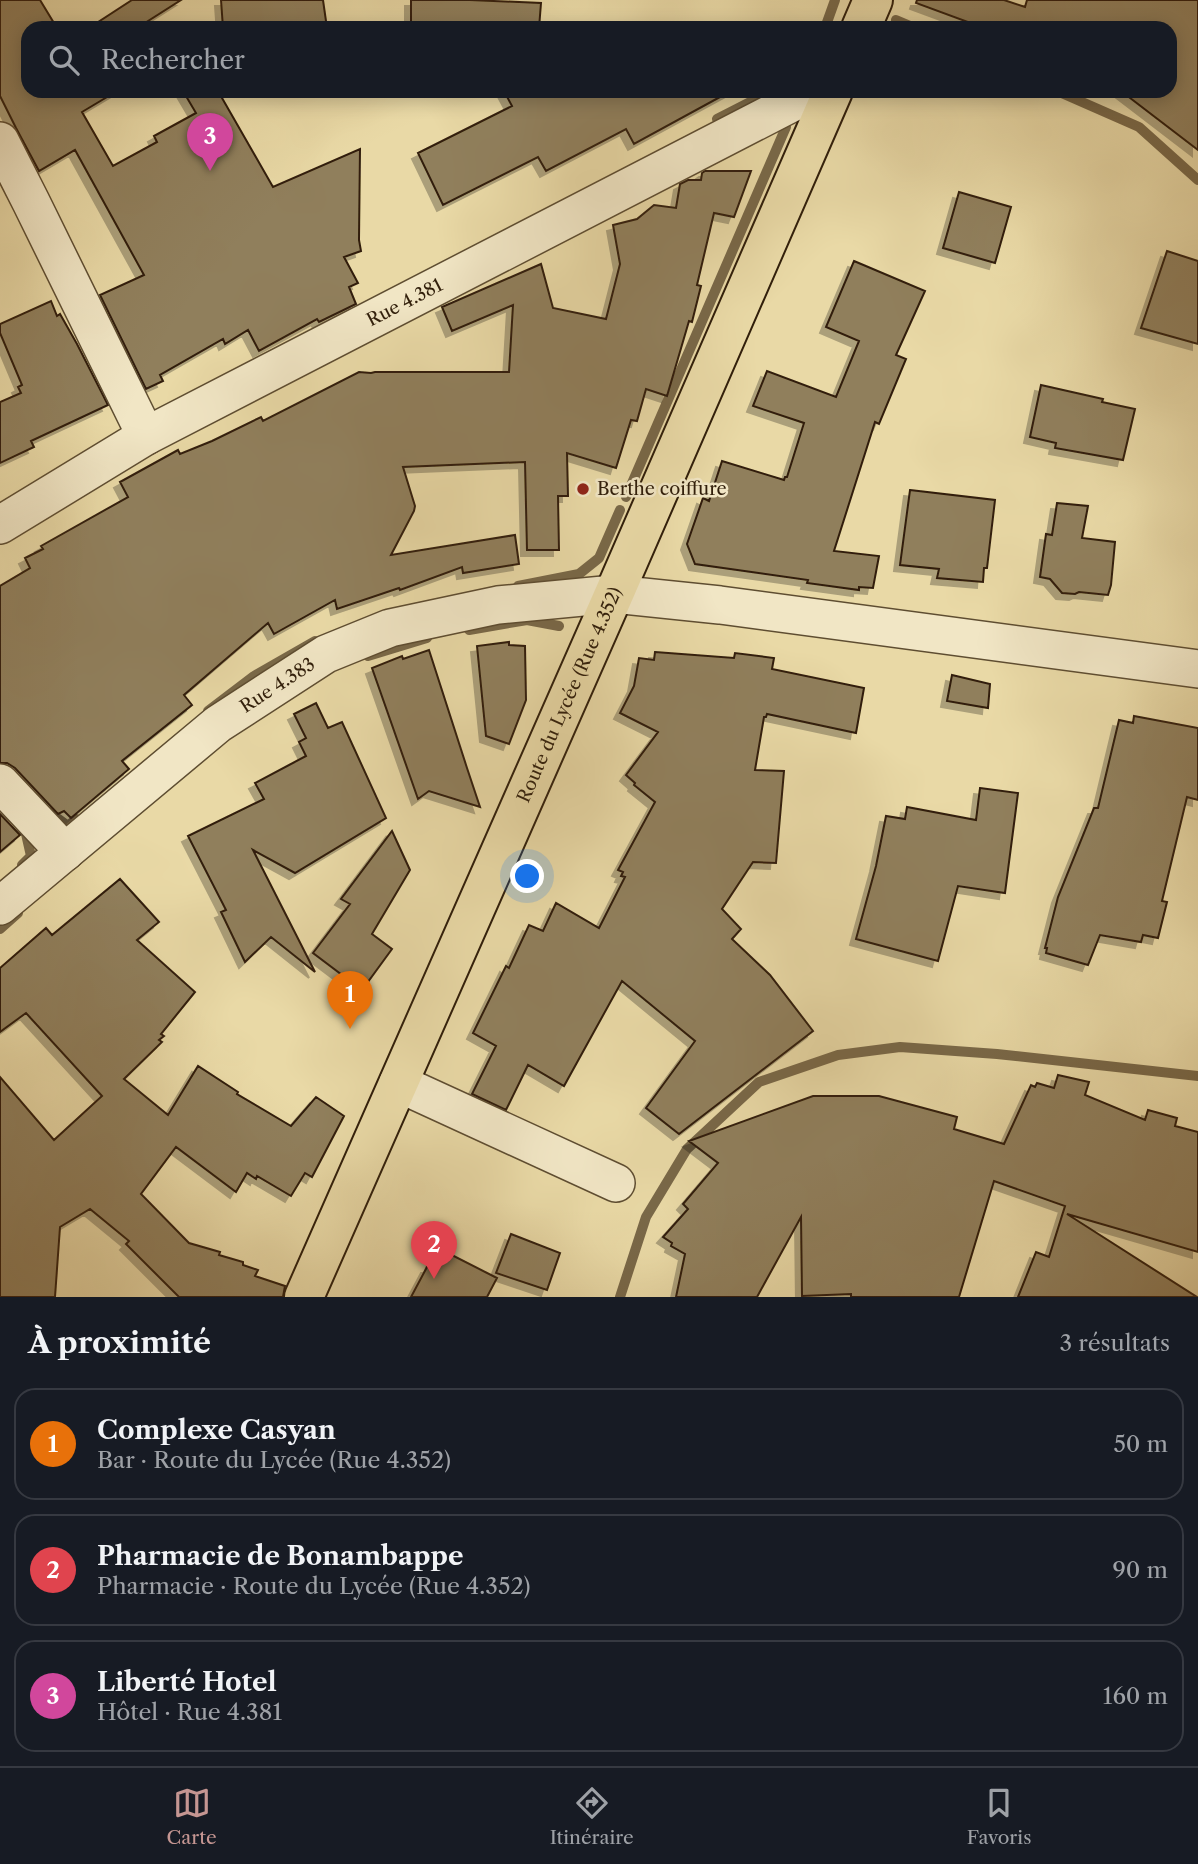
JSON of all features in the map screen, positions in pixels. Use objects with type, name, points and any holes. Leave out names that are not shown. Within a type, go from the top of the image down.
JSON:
[{"type":"main road","points":[[863,21],[873,0]]},
{"type":"main road","name":"Route du Lycée (Rue 4.352)","points":[[304,1297],[830,98]]},
{"type":"street","name":"Rue 4.381","points":[[0,525],[146,436],[802,98]]},
{"type":"street","points":[[0,141],[146,436]]},
{"type":"street","name":"Rue 4.383","points":[[0,906],[218,724],[326,654],[390,628],[498,605],[614,594],[734,606],[1198,669]]},
{"type":"street","points":[[0,783],[65,852]]},
{"type":"street","points":[[398,1083],[616,1184]]},
{"type":"building","points":[[0,0],[40,0],[53,21],[21,21],[21,98],[105,98],[82,112],[113,166],[157,142],[154,136],[196,113],[187,98],[222,98],[273,187],[360,149],[361,251],[344,257],[358,283],[349,287],[356,304],[319,322],[317,319],[259,351],[248,330],[225,344],[223,339],[160,375],[163,381],[146,389],[100,295],[144,275],[75,150],[39,171],[0,96]]},
{"type":"building","points":[[132,0],[181,0],[148,21],[100,21]]},
{"type":"building","points":[[221,0],[323,0],[326,21],[222,21]]},
{"type":"building","points":[[411,0],[541,3],[540,21],[411,21]]},
{"type":"building","points":[[917,0],[1004,0],[1025,7],[1027,0],[1198,0],[1198,150],[1130,98],[1177,98],[1177,21],[965,21],[916,3]]},
{"type":"building","points":[[508,98],[718,98],[634,144],[626,129],[546,171],[538,157],[443,205],[418,153],[512,106]]},
{"type":"building","points":[[705,171],[751,171],[734,217],[714,213],[697,285],[701,286],[692,322],[689,321],[667,396],[646,389],[637,421],[631,420],[616,468],[567,453],[568,496],[558,496],[559,550],[527,550],[525,462],[403,467],[415,506],[391,555],[515,535],[519,564],[463,573],[462,567],[337,609],[335,600],[274,634],[268,623],[184,695],[192,705],[122,761],[129,769],[71,818],[64,811],[58,814],[15,768],[7,763],[0,763],[0,586],[30,568],[25,558],[43,549],[41,546],[128,497],[120,482],[178,450],[180,454],[261,417],[263,421],[359,372],[509,372],[513,305],[452,331],[442,307],[541,264],[553,308],[606,319],[620,264],[613,225],[637,219],[654,205],[676,208],[680,184],[688,180],[701,180]]},
{"type":"building","points":[[959,192],[1011,207],[995,263],[943,248]]},
{"type":"building","points":[[1167,251],[1198,261],[1198,344],[1141,328]]},
{"type":"building","points":[[854,261],[925,291],[896,355],[906,359],[879,424],[875,422],[834,551],[879,556],[873,588],[859,587],[859,590],[807,583],[808,580],[695,564],[687,544],[703,498],[709,501],[722,461],[784,480],[787,477],[804,423],[753,406],[767,371],[836,397],[859,341],[826,327]]},
{"type":"building","points":[[51,301],[57,316],[60,314],[77,344],[108,405],[31,441],[34,447],[0,463],[0,402],[21,393],[18,387],[22,385],[0,333],[0,324]]},
{"type":"building","points":[[1041,385],[1135,409],[1123,460],[1055,448],[1056,443],[1030,437]]},
{"type":"building","points":[[910,490],[995,500],[983,582],[937,578],[939,569],[900,565]]},
{"type":"building","points":[[1057,503],[1088,506],[1082,538],[1115,542],[1108,595],[1062,593],[1050,579],[1040,577],[1046,534],[1052,535]]},
{"type":"building","points":[[509,642],[509,645],[525,646],[526,700],[509,744],[486,736],[477,646]]},
{"type":"building","points":[[429,650],[480,807],[429,791],[418,799],[372,668],[402,656],[403,659]]},
{"type":"building","points":[[655,652],[734,658],[735,653],[774,658],[772,669],[864,688],[856,733],[767,714],[764,717],[755,770],[784,771],[776,863],[753,862],[722,909],[741,929],[732,939],[770,975],[813,1031],[679,1134],[646,1108],[695,1041],[622,981],[564,1086],[528,1065],[506,1110],[472,1094],[496,1046],[473,1033],[529,925],[543,931],[556,903],[599,928],[625,877],[621,876],[623,872],[618,870],[655,802],[626,775],[658,732],[620,713],[634,686],[639,658],[654,660]]},
{"type":"building","points":[[952,675],[990,684],[988,708],[947,701]]},
{"type":"building","points":[[316,703],[328,728],[342,722],[386,818],[295,873],[253,850],[315,972],[271,937],[245,962],[221,912],[226,910],[188,836],[264,799],[255,783],[306,756],[299,742],[306,738],[294,714]]},
{"type":"building","points":[[1134,716],[1198,728],[1198,800],[1187,797],[1162,901],[1167,902],[1158,938],[1143,935],[1141,942],[1100,935],[1088,965],[1046,953],[1045,948],[1058,897],[1094,808],[1098,808],[1119,720],[1133,723]]},
{"type":"building","points":[[980,788],[1018,793],[1005,893],[958,886],[938,961],[856,939],[876,866],[886,816],[905,819],[907,807],[976,820]]},
{"type":"building","points":[[0,814],[20,835],[0,852]]},
{"type":"building","points":[[392,831],[410,870],[372,934],[392,949],[362,990],[313,953],[350,904],[341,899]]},
{"type":"building","points":[[120,879],[159,922],[137,940],[195,992],[161,1034],[164,1036],[159,1040],[162,1042],[124,1079],[168,1115],[198,1066],[238,1092],[237,1094],[291,1126],[316,1097],[344,1116],[312,1177],[305,1173],[291,1196],[247,1173],[236,1192],[176,1147],[141,1194],[189,1243],[220,1252],[219,1255],[258,1270],[255,1276],[285,1286],[283,1297],[179,1297],[126,1244],[129,1241],[90,1209],[60,1227],[55,1297],[0,1297],[0,1077],[54,1140],[102,1096],[26,1013],[0,1032],[0,968],[46,928],[52,935]]},
{"type":"building","points":[[1058,1075],[1089,1082],[1085,1095],[1145,1120],[1148,1110],[1177,1118],[1175,1126],[1198,1132],[1198,1252],[1067,1214],[1197,1297],[1018,1297],[1036,1252],[1049,1257],[1065,1206],[994,1181],[959,1297],[851,1297],[851,1294],[802,1296],[801,1217],[757,1297],[676,1297],[685,1254],[671,1246],[672,1243],[663,1237],[688,1209],[683,1204],[718,1163],[689,1141],[813,1096],[879,1096],[957,1117],[954,1129],[1004,1144],[1031,1085],[1035,1087],[1037,1083],[1054,1088]]},
{"type":"building","points":[[511,1234],[560,1253],[547,1290],[496,1273]]},
{"type":"building","points":[[438,1248],[497,1278],[487,1297],[411,1297],[427,1267],[430,1267]]},
{"type":"waterway","points":[[828,21],[835,0]]},
{"type":"waterway","points":[[717,119],[758,98]]},
{"type":"waterway","points":[[1073,98],[1139,127],[1198,180]]},
{"type":"waterway","points":[[626,497],[786,127]]},
{"type":"waterway","points":[[518,586],[579,574],[599,558],[620,510]]},
{"type":"waterway","points":[[469,630],[527,620],[559,626]]},
{"type":"waterway","points":[[368,656],[427,638]]},
{"type":"waterway","points":[[208,711],[254,676],[315,641]]},
{"type":"waterway","points":[[49,812],[68,826],[76,819]]},
{"type":"waterway","points":[[21,827],[26,834],[31,856],[22,865]]},
{"type":"waterway","points":[[0,929],[18,913]]},
{"type":"waterway","points":[[620,1297],[646,1217],[687,1149],[759,1082],[838,1055],[900,1047],[997,1054],[1198,1076]]},
{"type":"place","name":"Liberté Hotel","points":[[210,171]]},
{"type":"place","name":"Berthe coiffure","points":[[583,489]]},
{"type":"place","name":"Complexe Casyan","points":[[350,1029]]},
{"type":"place","name":"Pharmacie de Bonambappe","points":[[434,1279]]}]
